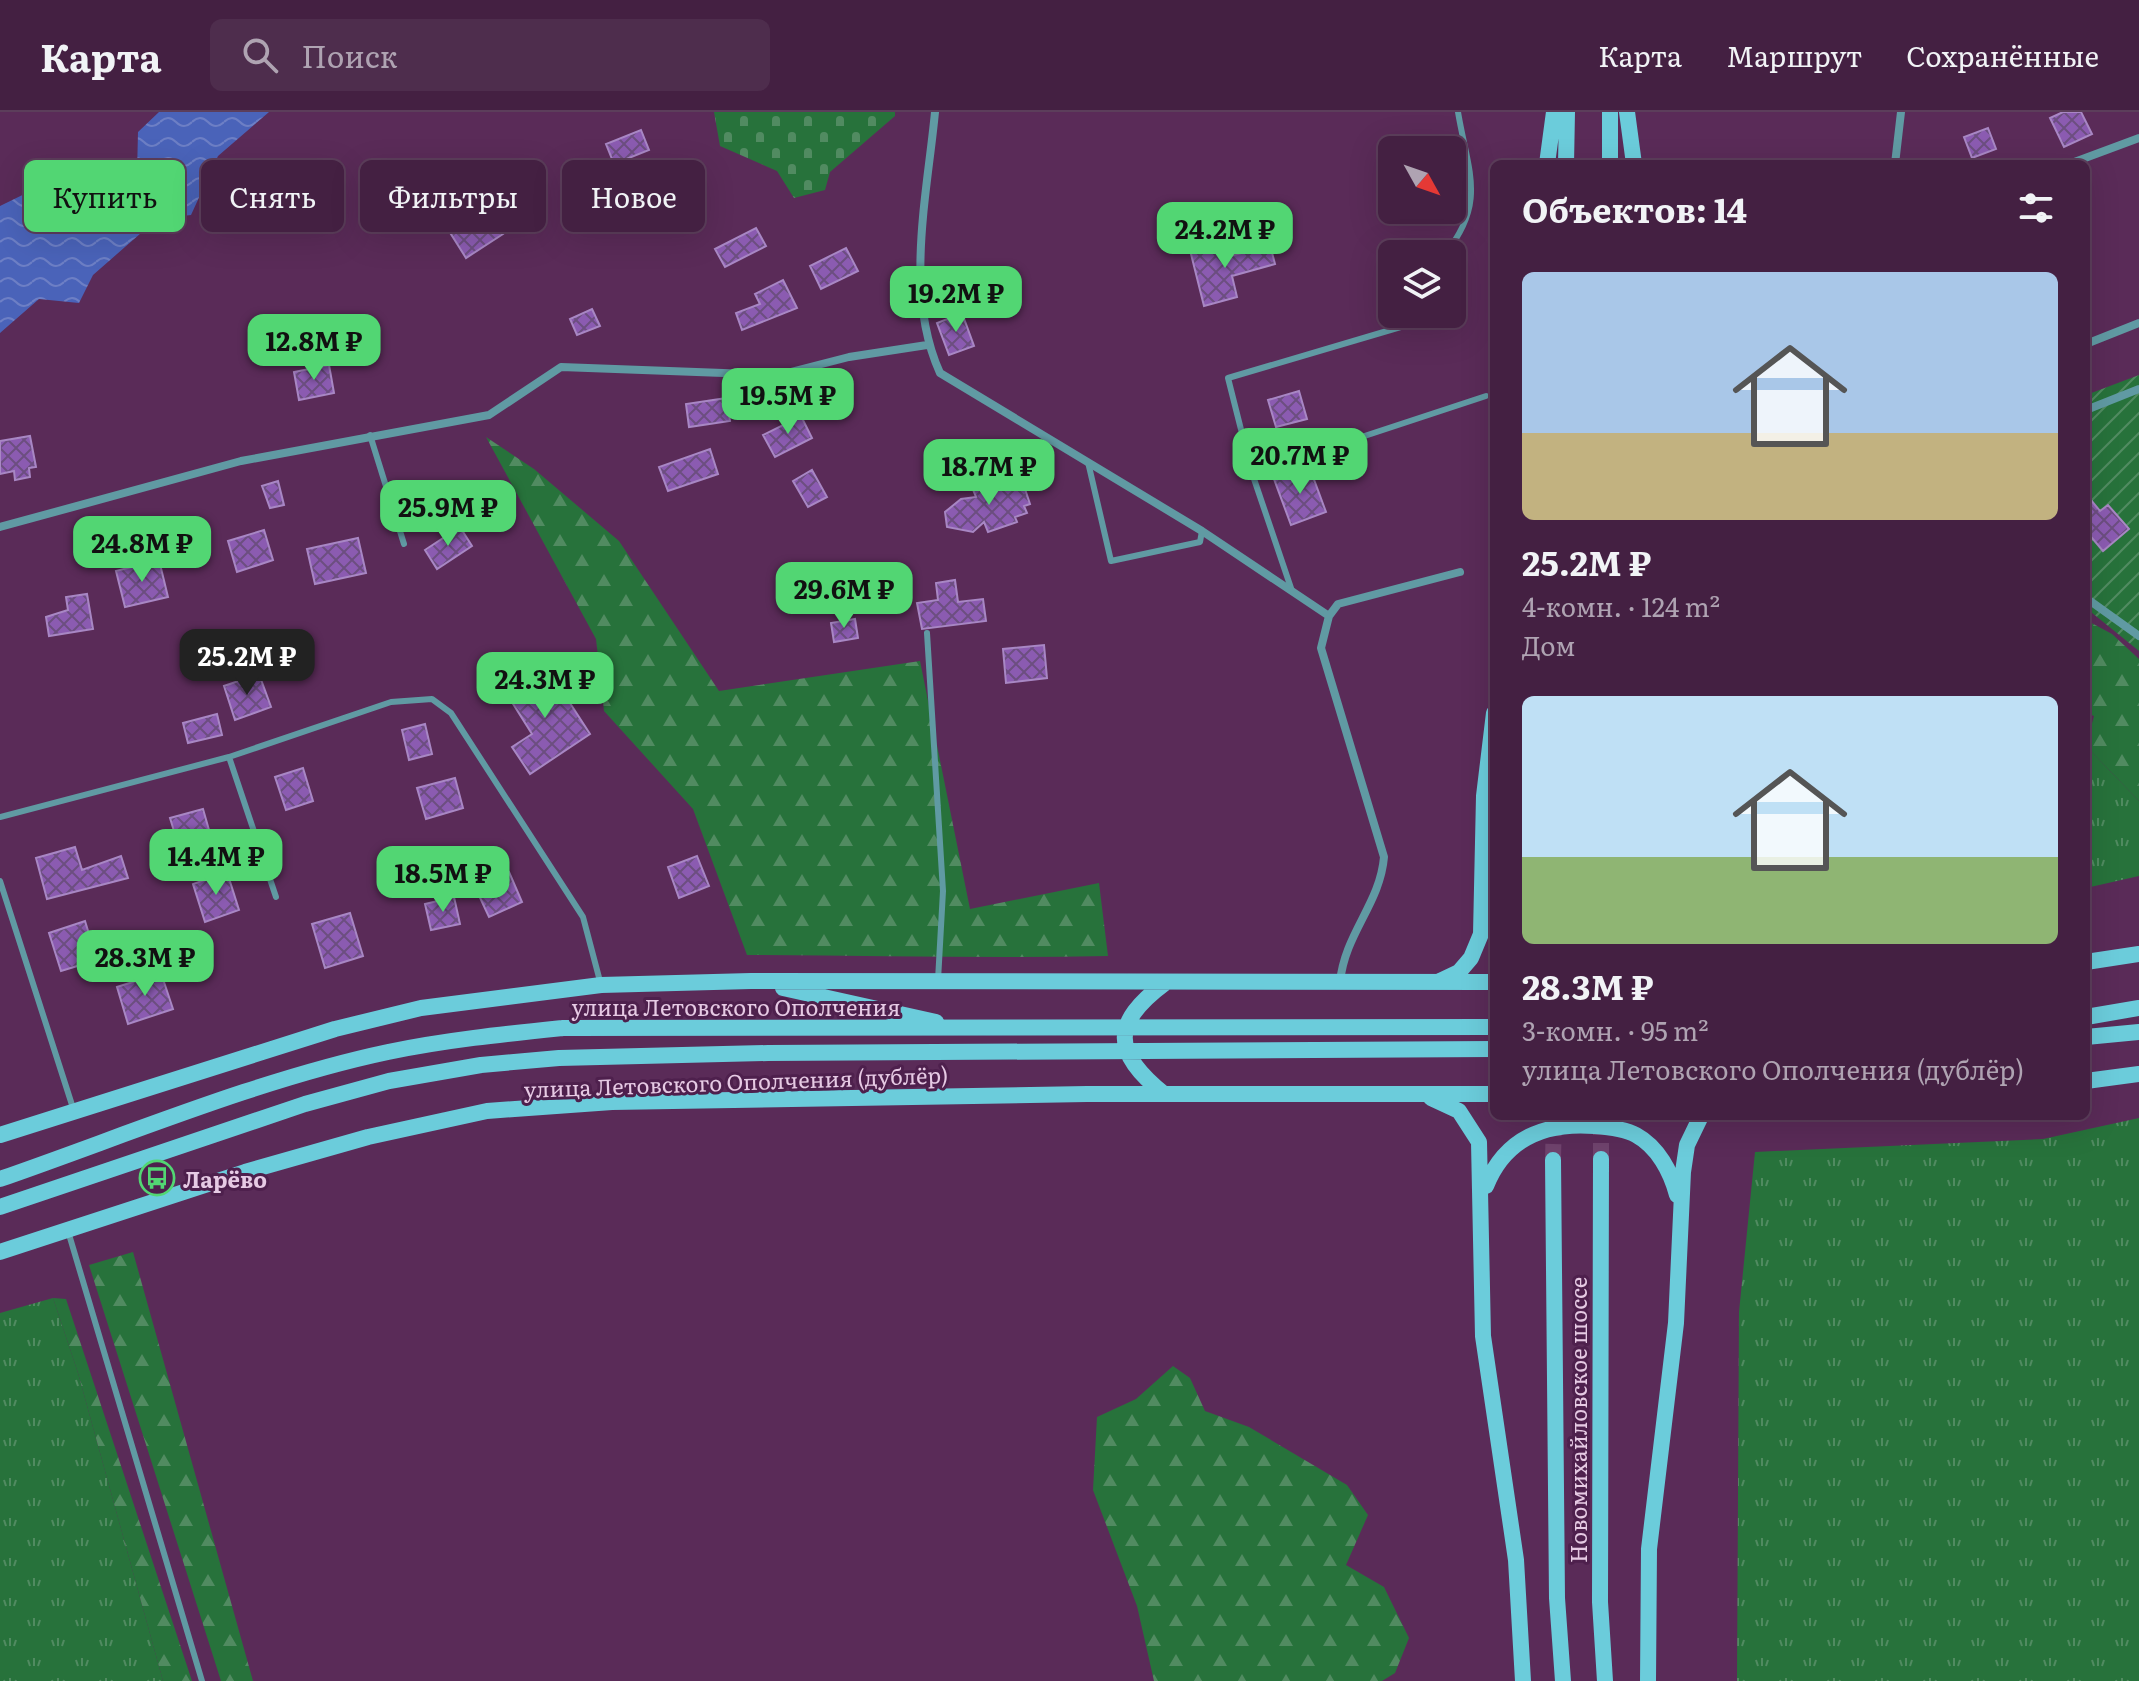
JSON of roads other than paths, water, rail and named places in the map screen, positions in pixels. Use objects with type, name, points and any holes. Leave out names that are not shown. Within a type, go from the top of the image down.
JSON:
[{"type":"street","points":[[935,112],[920,271],[927,345],[940,373],[1202,531],[1329,616]]},
{"type":"street","points":[[1548,160],[1554,112]]},
{"type":"street","points":[[1566,160],[1567,112]]},
{"type":"street","points":[[1610,112],[1610,160]]},
{"type":"street","points":[[1627,112],[1633,160]]},
{"type":"street","points":[[1895,160],[1901,112]]},
{"type":"street","points":[[2080,160],[2139,138]]},
{"type":"street","points":[[2090,342],[2139,323]]},
{"type":"street","points":[[0,527],[241,461],[370,435],[447,426],[496,413],[561,367],[779,375],[849,357],[927,345]]},
{"type":"street","points":[[2090,408],[2139,389]]},
{"type":"street","points":[[1340,983],[1343,956],[1382,882],[1384,857],[1321,648],[1329,616],[1338,604],[1460,572]]},
{"type":"street","points":[[2090,601],[2139,636]]},
{"type":"street","points":[[1435,982],[1459,972],[1477,946],[1484,880],[1484,796],[1490,746]]},
{"type":"street","points":[[1484,880],[1490,895]]},
{"type":"street","points":[[2090,961],[2139,954]]},
{"type":"street","points":[[751,981],[965,1028]]},
{"type":"street","points":[[0,1135],[335,1029],[393,1015],[512,995],[601,985],[751,981],[1490,982]]},
{"type":"street","points":[[1164,1094],[1135,1071],[1127,1051],[1124,1027],[1138,1003],[1165,983]]},
{"type":"street","points":[[2090,1016],[2139,1008]]},
{"type":"street","name":"улица Летовского Ополчения","points":[[0,1179],[297,1076],[387,1052],[483,1036],[563,1028],[1490,1027]]},
{"type":"street","points":[[2090,1037],[2139,1032]]},
{"type":"street","points":[[0,1207],[305,1104],[389,1081],[481,1065],[559,1058],[738,1054],[1490,1049]]},
{"type":"street","points":[[2090,1080],[2139,1074]]},
{"type":"street","name":"улица Летовского Ополчения (дублёр)","points":[[0,1252],[245,1172],[368,1137],[487,1111],[612,1102],[1164,1094],[1490,1094]]},
{"type":"street","points":[[1422,1094],[1459,1111],[1471,1125],[1482,1163],[1483,1336],[1516,1560],[1523,1681]]},
{"type":"street","points":[[1648,1681],[1649,1549],[1675,1337],[1687,1145],[1699,1120]]},
{"type":"street","points":[[1482,1196],[1492,1171],[1506,1152],[1525,1136],[1578,1125],[1611,1128],[1636,1135],[1656,1152],[1672,1176],[1682,1212]]},
{"type":"street","name":"Новомихайловское шоссе","points":[[1601,1159],[1600,1602],[1605,1681]]},
{"type":"street","name":"Новомихайловское шоссе","points":[[1553,1160],[1557,1598],[1563,1681]]},
{"type":"lane","points":[[1457,240],[1463,233],[1474,202],[1458,112]]},
{"type":"lane","points":[[1292,591],[1252,473],[1228,378],[1397,328]]},
{"type":"lane","points":[[1252,473],[1486,396]]},
{"type":"lane","points":[[370,435],[404,544]]},
{"type":"lane","points":[[1088,462],[1111,561],[1200,542],[1202,531]]},
{"type":"lane","points":[[927,633],[943,891],[938,982]]},
{"type":"lane","points":[[0,817],[229,757],[391,702],[432,699],[451,713],[583,917],[601,985]]},
{"type":"lane","points":[[229,757],[276,897]]},
{"type":"lane","points":[[0,881],[74,1112]]},
{"type":"lane","points":[[68,1231],[202,1681]]},
{"type":"water","points":[[159,112],[269,112],[216,160],[201,160],[201,193],[191,215],[185,216],[185,160],[137,160],[138,132]]},
{"type":"water","points":[[24,194],[24,232],[142,232],[93,275],[79,303],[39,299],[0,333],[0,206]]},
{"type":"tunnel","points":[[1553,1160],[1554,1120]]},
{"type":"tunnel","points":[[1601,1120],[1601,1159]]},
{"type":"place","name":"Ларёво","points":[[157,1178]]}]
